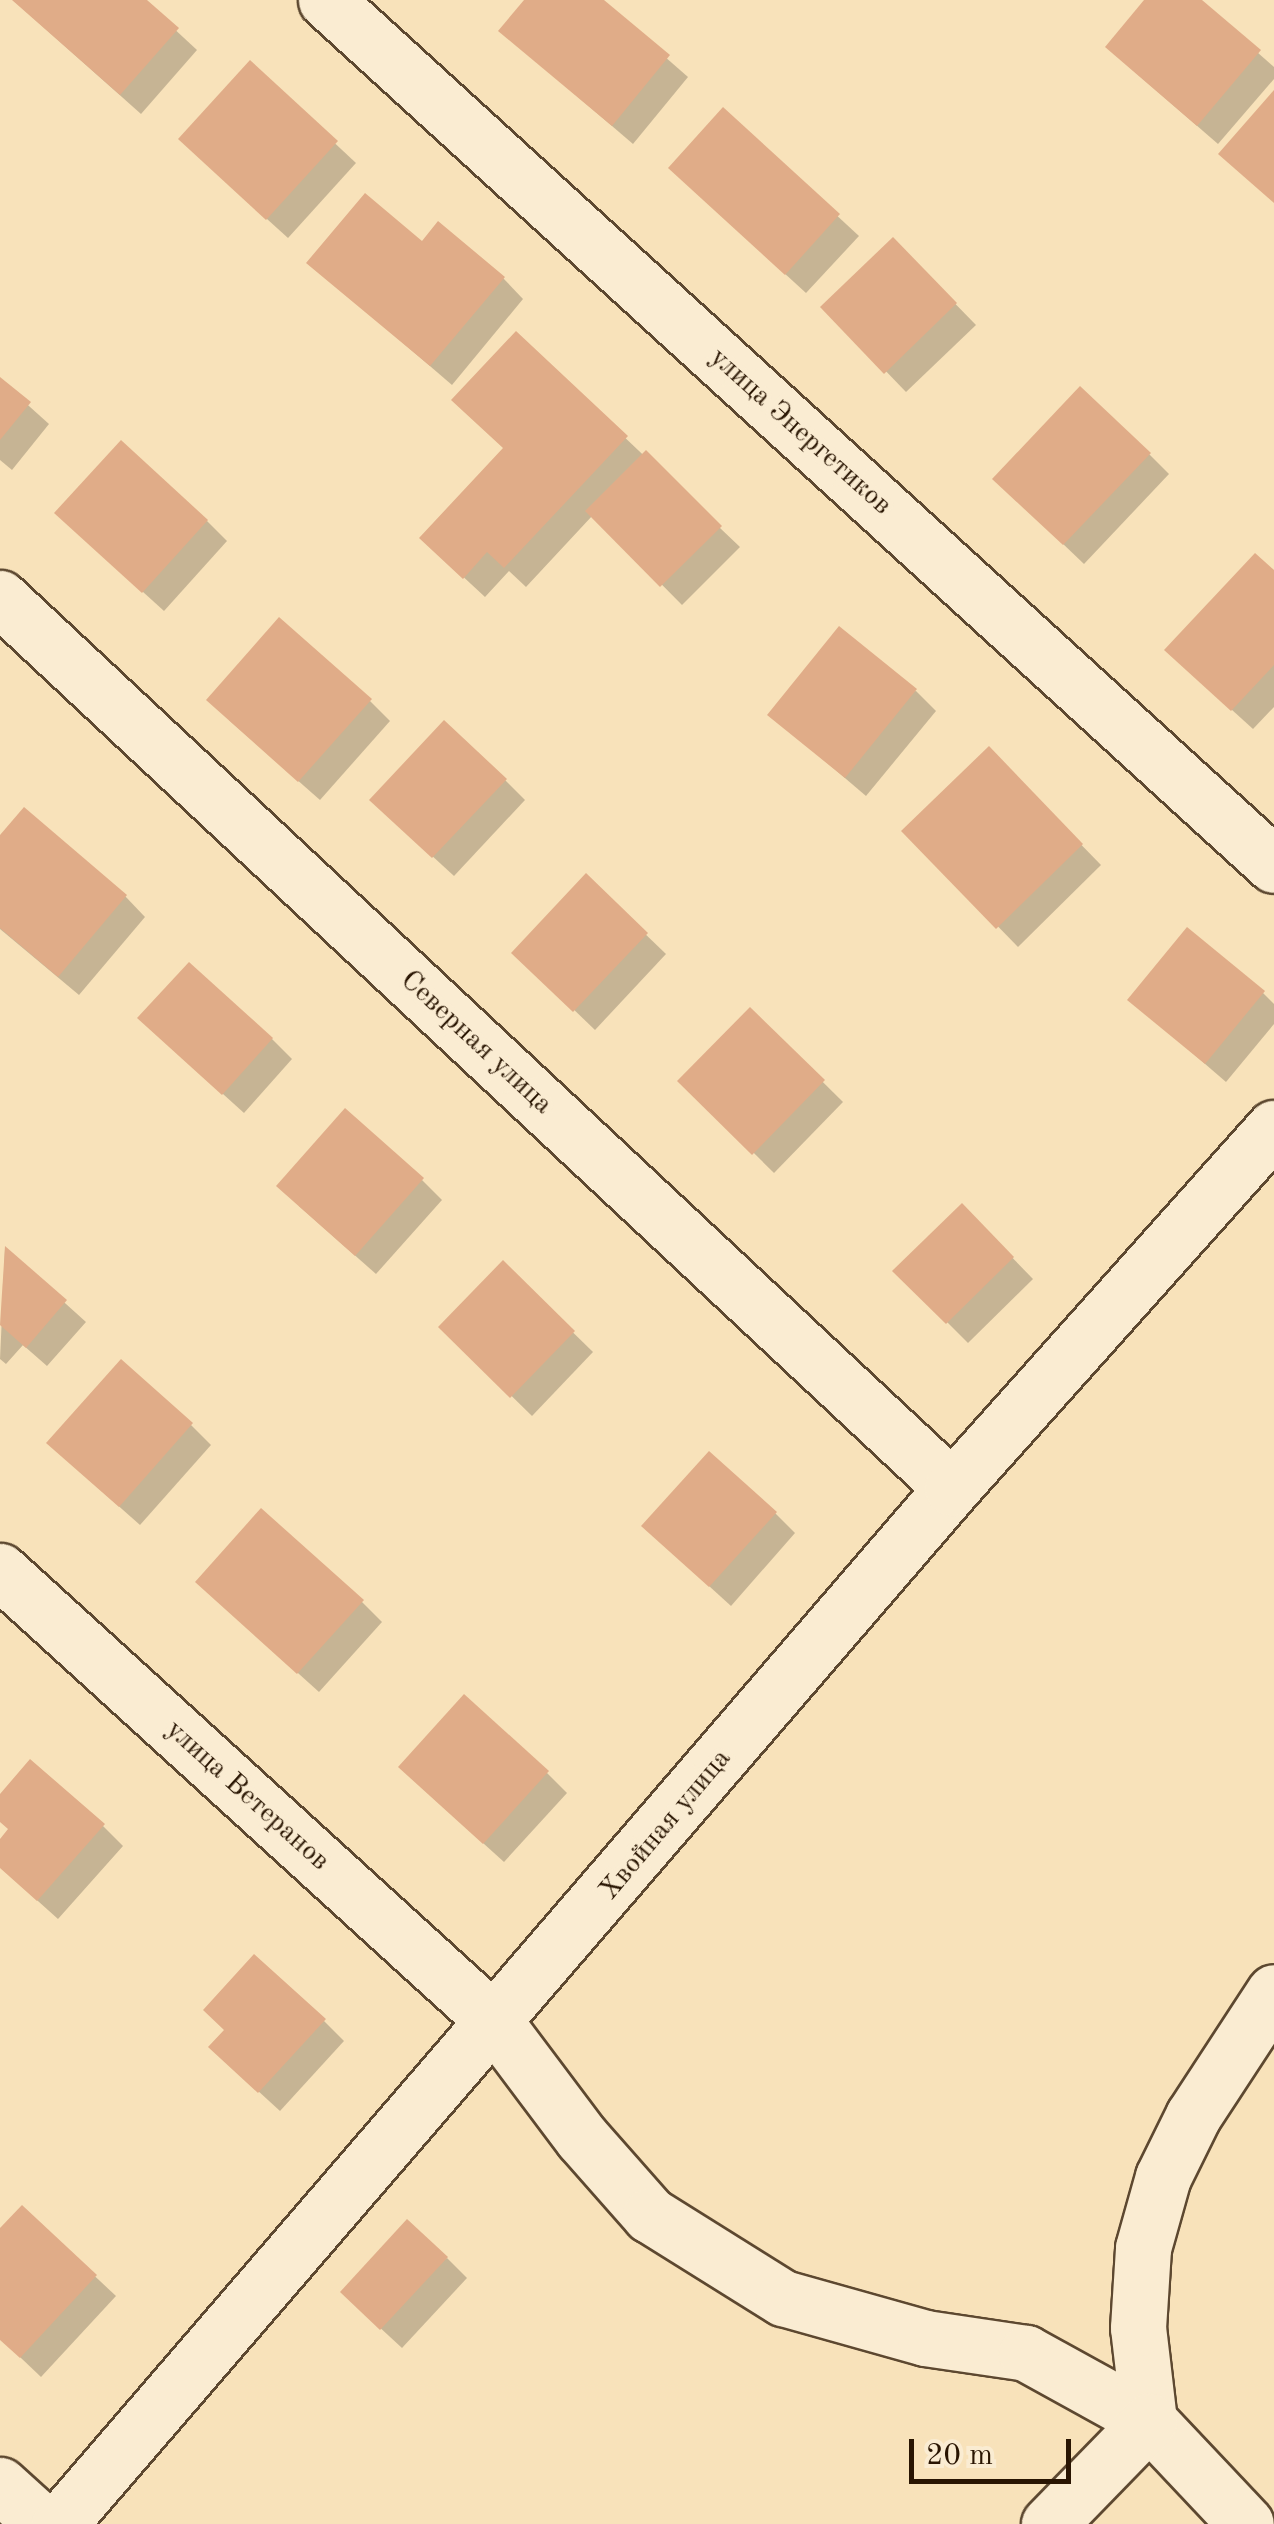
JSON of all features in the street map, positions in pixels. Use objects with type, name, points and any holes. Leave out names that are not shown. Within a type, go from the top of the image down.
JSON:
[{"type":"street","name":"улица Энергетиков","points":[[326,0],[1274,864]]},
{"type":"street","name":"Северная улица","points":[[0,598],[952,1488]]},
{"type":"street","name":"Хвойная улица","points":[[59,2524],[952,1488],[1274,1128]]},
{"type":"street","name":"улица Ветеранов","points":[[0,1571],[494,2021],[582,2138],[650,2215],[783,2298],[925,2338],[1026,2354],[1149,2422],[1246,2524]]},
{"type":"street","points":[[1049,2524],[1149,2422],[1138,2328],[1143,2248],[1163,2177],[1236,2044],[1274,1992]]},
{"type":"street","points":[[0,2485],[44,2524]]},
{"type":"building","points":[[12,0],[147,0],[179,28],[120,95]]},
{"type":"building","points":[[524,0],[604,0],[670,55],[612,126],[498,31]]},
{"type":"building","points":[[1144,0],[1202,0],[1261,50],[1197,126],[1105,47]]},
{"type":"building","points":[[250,60],[338,141],[266,220],[178,139]]},
{"type":"building","points":[[1274,90],[1274,203],[1218,154]]},
{"type":"building","points":[[723,107],[840,214],[785,275],[668,168]]},
{"type":"building","points":[[365,193],[422,241],[438,221],[505,277],[430,366],[306,263]]},
{"type":"building","points":[[893,237],[957,303],[884,374],[820,307]]},
{"type":"building","points":[[516,331],[628,436],[504,568],[487,552],[463,579],[419,538],[503,448],[451,400]]},
{"type":"building","points":[[0,377],[31,402],[0,440]]},
{"type":"building","points":[[1080,386],[1151,453],[1063,545],[992,479]]},
{"type":"building","points":[[121,440],[208,520],[142,593],[54,513]]},
{"type":"building","points":[[646,450],[722,526],[660,587],[585,511]]},
{"type":"building","points":[[1255,553],[1274,570],[1274,665],[1231,711],[1164,650]]},
{"type":"building","points":[[279,617],[372,699],[298,782],[206,700]]},
{"type":"building","points":[[839,626],[917,689],[845,778],[767,715]]},
{"type":"building","points":[[444,720],[507,779],[432,858],[369,800]]},
{"type":"building","points":[[989,746],[1083,844],[996,929],[901,831]]},
{"type":"building","points":[[24,807],[127,895],[58,977],[0,928],[0,835]]},
{"type":"building","points":[[586,873],[648,933],[573,1012],[511,953]]},
{"type":"building","points":[[1187,927],[1265,991],[1205,1064],[1127,1000]]},
{"type":"building","points":[[189,962],[273,1038],[222,1095],[137,1018]]},
{"type":"building","points":[[750,1007],[825,1080],[752,1155],[677,1081]]},
{"type":"building","points":[[345,1108],[424,1178],[355,1256],[276,1186]]},
{"type":"building","points":[[962,1203],[1014,1257],[946,1324],[892,1271]]},
{"type":"building","points":[[5,1246],[67,1300],[26,1348],[0,1325]]},
{"type":"building","points":[[503,1260],[575,1331],[510,1398],[438,1327]]},
{"type":"building","points":[[121,1359],[193,1423],[119,1507],[46,1443]]},
{"type":"building","points":[[709,1451],[777,1512],[709,1587],[641,1526]]},
{"type":"building","points":[[261,1508],[364,1600],[297,1674],[195,1582]]},
{"type":"building","points":[[464,1694],[549,1771],[483,1844],[398,1767]]},
{"type":"building","points":[[30,1759],[105,1824],[37,1901],[0,1868],[0,1839],[8,1829],[0,1822],[0,1794]]},
{"type":"building","points":[[254,1954],[326,2019],[258,2093],[208,2047],[224,2030],[203,2010]]},
{"type":"building","points":[[22,2205],[97,2275],[20,2358],[0,2340],[0,2228]]},
{"type":"building","points":[[407,2219],[448,2257],[380,2330],[340,2292]]}]
